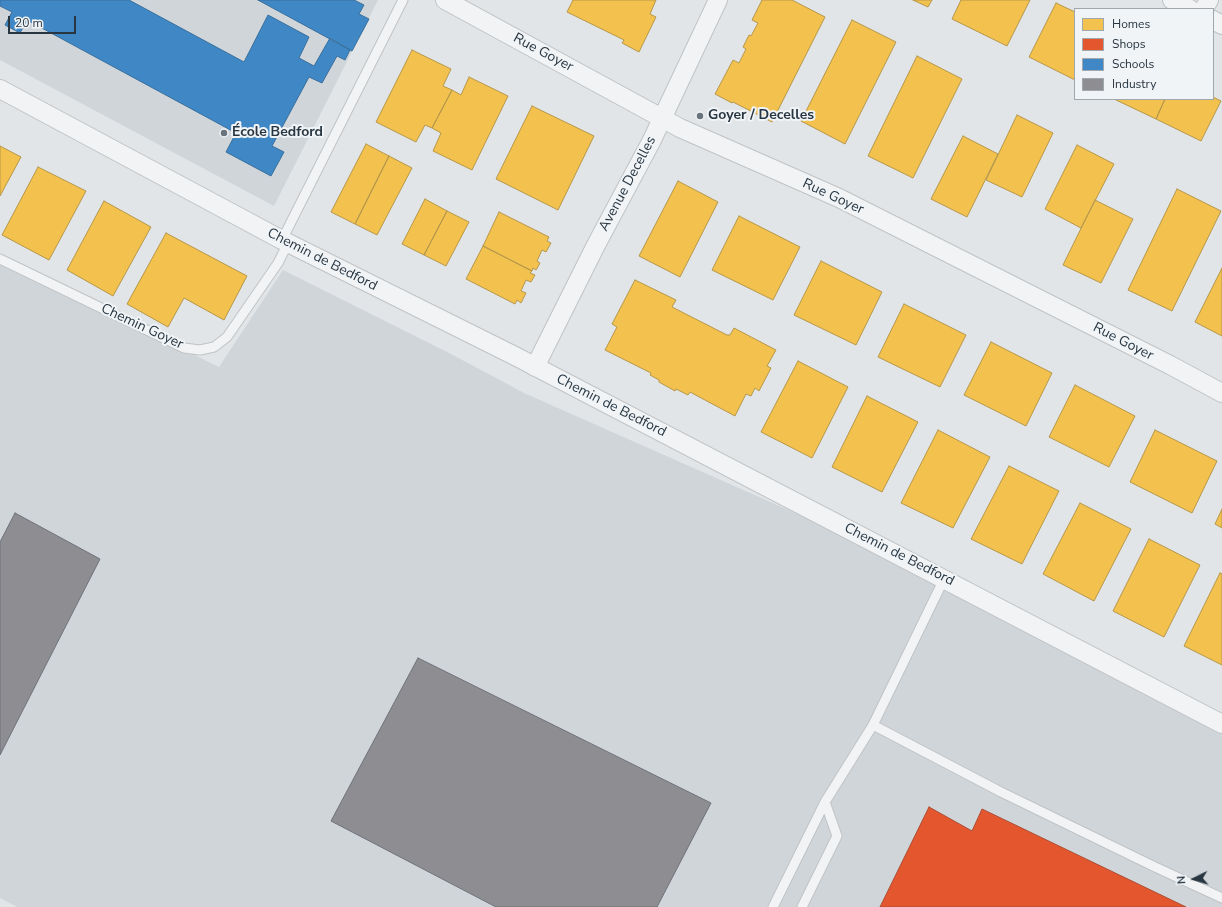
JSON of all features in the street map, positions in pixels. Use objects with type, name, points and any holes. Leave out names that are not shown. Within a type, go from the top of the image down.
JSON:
[{"type":"street","name":"Rue Goyer","points":[[445,0],[625,97],[662,119],[839,198],[1170,365],[1222,393]]},
{"type":"street","name":"Avenue Decelles","points":[[535,367],[662,119],[718,0]]},
{"type":"street","points":[[1172,0],[1188,8]]},
{"type":"street","name":"Chemin de Bedford","points":[[0,89],[285,242],[513,355],[1222,724]]},
{"type":"lane","name":"Chemin Goyer","points":[[0,259],[184,348],[200,350],[214,347],[227,337],[278,263],[285,242],[403,0]]},
{"type":"lane","points":[[773,907],[826,802],[873,725],[944,579]]},
{"type":"lane","points":[[873,725],[1001,792],[1146,863],[1222,898]]},
{"type":"lane","points":[[802,907],[837,836],[826,802]]},
{"type":"shaded area","name":"École Bedford","points":[[0,0],[378,0],[274,206],[0,60]]},
{"type":"shaded area","points":[[0,260],[219,367],[283,270],[451,354],[524,393],[940,577],[1222,723],[1222,907],[17,907],[0,898]]},
{"type":"building: Homes","points":[[573,0],[656,0],[650,14],[656,17],[639,52],[622,43],[624,40],[567,12]]},
{"type":"building: Homes","points":[[762,0],[792,0],[825,17],[772,122],[715,94],[733,60],[739,63],[746,49],[743,47],[749,35],[751,36],[758,23],[752,20]]},
{"type":"building: Homes","points":[[913,0],[932,0],[928,7]]},
{"type":"building: Homes","points":[[961,0],[1030,0],[1007,46],[952,19]]},
{"type":"building: Homes","points":[[1056,3],[1074,12],[1074,80],[1029,57]]},
{"type":"building: Homes","points":[[852,20],[896,42],[845,144],[801,121]]},
{"type":"building: Homes","points":[[412,50],[451,69],[443,86],[452,90],[432,128],[425,125],[416,142],[376,122]]},
{"type":"building: Homes","points":[[917,56],[962,79],[913,178],[868,156]]},
{"type":"building: Homes","points":[[469,77],[508,96],[472,170],[433,151],[441,133],[432,128],[452,90],[461,95]]},
{"type":"building: Homes","points":[[1214,98],[1221,101],[1201,141],[1156,119],[1165,100],[1214,100]]},
{"type":"building: Homes","points":[[1116,100],[1165,100],[1156,119]]},
{"type":"building: Homes","points":[[532,106],[594,136],[558,210],[496,179]]},
{"type":"building: Homes","points":[[1017,115],[1053,133],[1022,197],[986,180]]},
{"type":"building: Homes","points":[[963,136],[998,154],[967,217],[931,199]]},
{"type":"building: Homes","points":[[366,144],[389,156],[355,224],[331,212]]},
{"type":"building: Homes","points":[[1077,145],[1114,164],[1081,228],[1045,209]]},
{"type":"building: Homes","points":[[0,146],[21,157],[0,196]]},
{"type":"building: Homes","points":[[389,156],[412,168],[377,235],[355,224]]},
{"type":"building: Homes","points":[[38,167],[86,191],[49,260],[2,235]]},
{"type":"building: Homes","points":[[678,181],[718,202],[680,277],[639,256]]},
{"type":"building: Homes","points":[[1177,189],[1221,211],[1172,311],[1128,290]]},
{"type":"building: Homes","points":[[425,199],[447,211],[424,255],[402,244]]},
{"type":"building: Homes","points":[[1095,200],[1133,219],[1101,283],[1063,265]]},
{"type":"building: Homes","points":[[104,201],[151,227],[113,296],[67,270]]},
{"type":"building: Homes","points":[[447,211],[469,222],[446,266],[424,255]]},
{"type":"building: Homes","points":[[499,212],[549,237],[547,241],[551,243],[546,252],[542,250],[537,261],[540,263],[536,270],[533,268],[532,271],[483,246]]},
{"type":"building: Homes","points":[[739,216],[800,247],[773,300],[712,270]]},
{"type":"building: Homes","points":[[166,233],[247,276],[224,320],[184,298],[168,327],[127,304]]},
{"type":"building: Homes","points":[[483,246],[532,271],[530,273],[535,275],[531,282],[526,280],[521,291],[526,293],[521,303],[517,300],[515,304],[466,279]]},
{"type":"building: Homes","points":[[821,261],[882,292],[856,345],[794,315]]},
{"type":"building: Homes","points":[[1222,268],[1222,336],[1195,322]]},
{"type":"building: Homes","points":[[635,280],[676,300],[672,307],[727,335],[730,335],[734,328],[776,350],[767,366],[771,368],[759,391],[755,388],[751,396],[746,394],[735,416],[690,392],[688,395],[676,389],[675,391],[659,382],[659,380],[650,375],[651,373],[605,350],[617,327],[612,324]]},
{"type":"building: Homes","points":[[904,304],[966,335],[940,387],[878,357]]},
{"type":"building: Homes","points":[[991,342],[1052,373],[1026,426],[964,395]]},
{"type":"building: Homes","points":[[798,361],[848,387],[812,458],[761,432]]},
{"type":"building: Homes","points":[[1075,385],[1135,416],[1109,467],[1049,437]]},
{"type":"building: Homes","points":[[867,396],[918,422],[882,492],[832,467]]},
{"type":"building: Homes","points":[[938,430],[990,457],[953,528],[901,503]]},
{"type":"building: Homes","points":[[1155,430],[1217,461],[1192,513],[1130,482]]},
{"type":"building: Homes","points":[[1009,466],[1059,491],[1022,564],[971,539]]},
{"type":"building: Homes","points":[[1080,503],[1131,529],[1094,601],[1043,574]]},
{"type":"building: Homes","points":[[1222,509],[1222,528],[1215,524]]},
{"type":"building: Homes","points":[[1149,539],[1200,565],[1164,637],[1113,611]]},
{"type":"building: Homes","points":[[1220,573],[1222,574],[1222,665],[1184,646]]},
{"type":"building: Shops","points":[[929,807],[972,831],[982,809],[1186,907],[880,907]]},
{"type":"building: Schools","points":[[0,0],[129,0],[244,62],[268,15],[309,37],[299,58],[314,66],[330,38],[350,50],[345,60],[337,56],[322,83],[309,77],[272,146],[284,152],[271,176],[226,152],[236,133],[27,20],[20,33],[5,25],[12,12],[0,6]]},
{"type":"building: Schools","points":[[258,0],[354,0],[364,5],[359,14],[369,19],[352,51]]},
{"type":"building: Industry","points":[[15,513],[100,559],[0,755],[0,542]]},
{"type":"building: Industry","points":[[418,658],[711,803],[657,907],[496,907],[331,821]]},
{"type":"place","name":"Goyer / Decelles","points":[[700,116]]},
{"type":"place","name":"École Bedford","points":[[224,133]]}]
